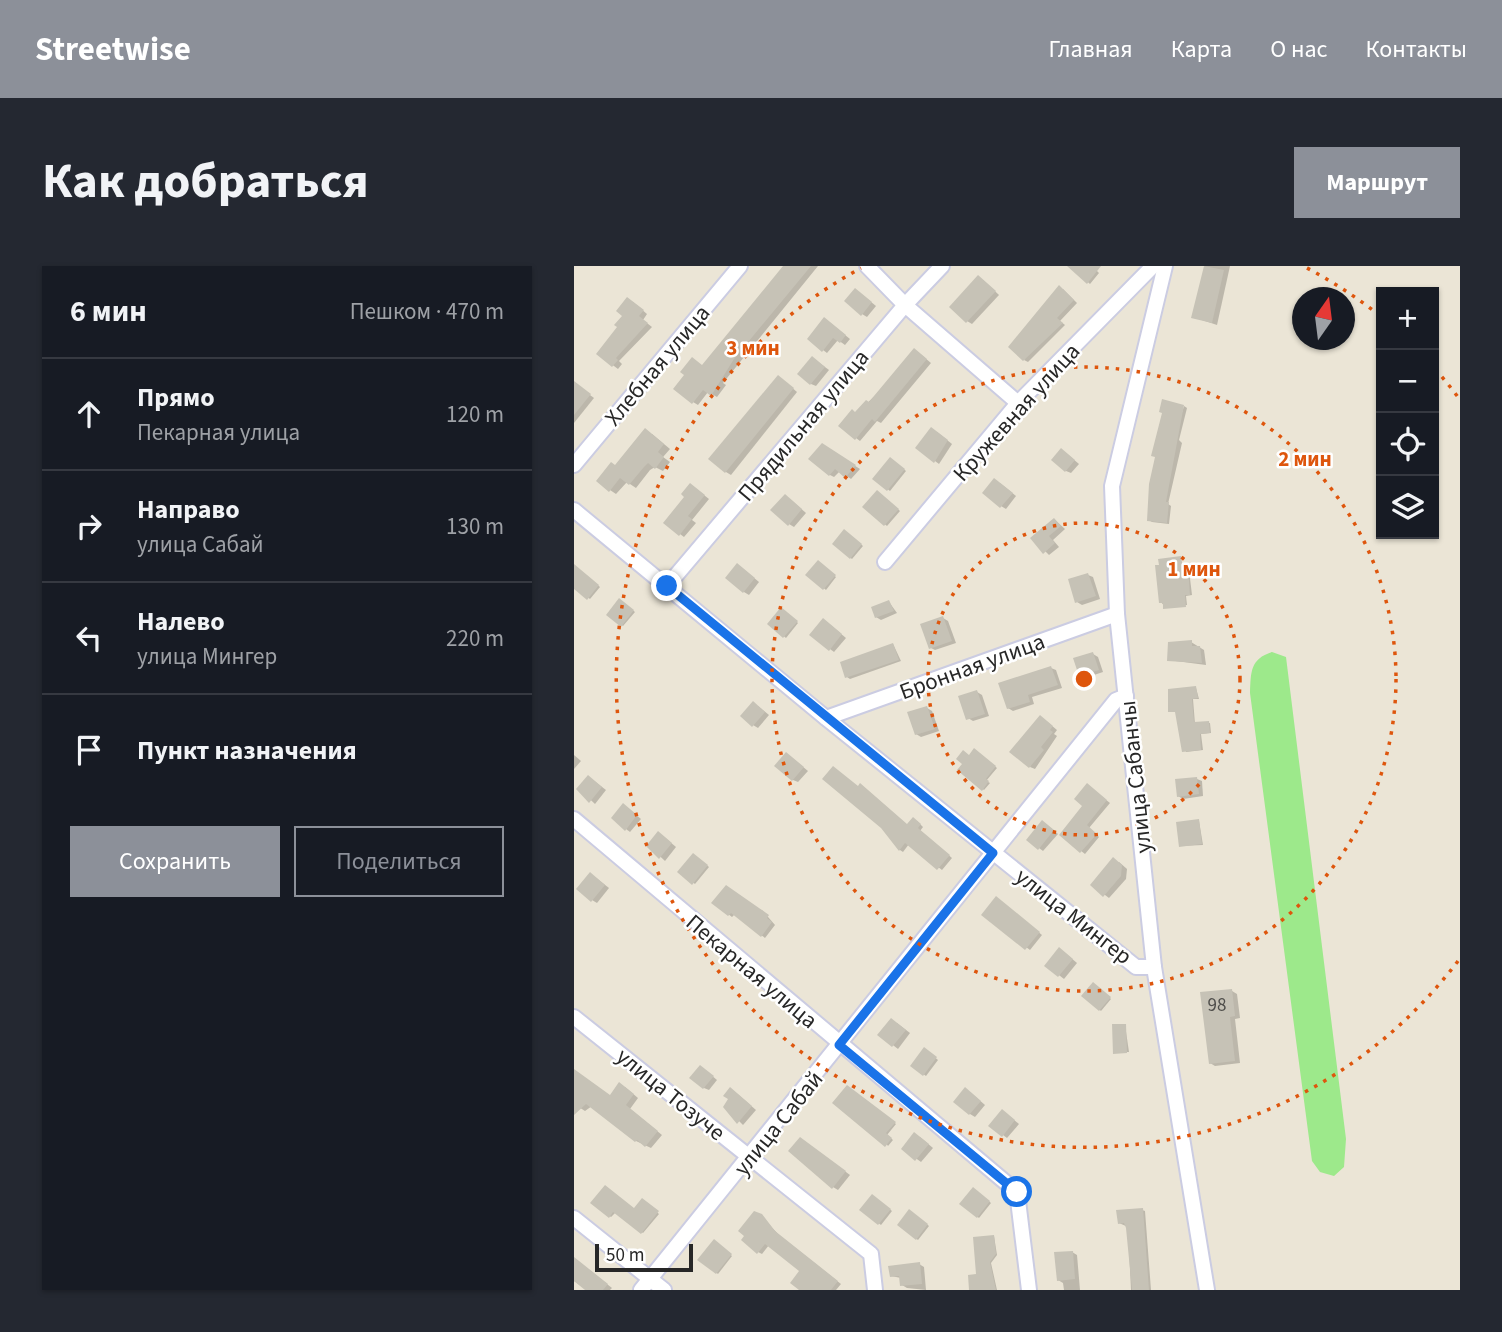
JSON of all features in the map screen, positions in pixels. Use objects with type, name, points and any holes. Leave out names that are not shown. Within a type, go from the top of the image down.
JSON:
[{"type":"street","name":"Хлебная улица","points":[[574,465],[740,266]]},
{"type":"street","points":[[867,266],[905,305],[1018,403]]},
{"type":"street","name":"Прядильная улица","points":[[667,586],[905,305],[942,266]]},
{"type":"street","name":"Кружевная улица","points":[[885,562],[1018,403],[1153,266]]},
{"type":"street","name":"улица Сабанчы","points":[[1165,266],[1112,486],[1118,614],[1154,967],[1207,1290]]},
{"type":"street","name":"улица Мингер","points":[[574,510],[826,718],[1136,967],[1154,967]]},
{"type":"street","name":"Бронная улица","points":[[826,718],[1118,614]]},
{"type":"street","name":"улица Сабай","points":[[646,1284],[1116,701],[1126,696]]},
{"type":"street","name":"Пекарная улица","points":[[574,819],[839,1045],[1017,1192],[1029,1290]]},
{"type":"street","name":"улица Тозуче","points":[[574,1017],[871,1254],[875,1290]]},
{"type":"street","points":[[574,1217],[646,1284],[664,1290]]},
{"type":"green space","points":[[1272,652],[1286,657],[1346,1139],[1344,1167],[1334,1176],[1320,1172],[1312,1161],[1250,693],[1253,667],[1259,658]]},
{"type":"building","points":[[783,266],[811,266],[734,359],[711,396],[703,390],[692,404],[673,389],[684,375],[680,372],[692,357],[702,365]]},
{"type":"building","points":[[1067,266],[1101,266],[1087,284]]},
{"type":"building","points":[[1204,266],[1224,270],[1212,323],[1191,318]]},
{"type":"building","points":[[978,275],[996,291],[966,323],[949,307]]},
{"type":"building","points":[[1059,285],[1074,300],[1057,318],[1063,323],[1023,361],[1008,347]]},
{"type":"building","points":[[855,288],[872,302],[861,316],[844,301]]},
{"type":"building","points":[[627,297],[644,310],[639,316],[648,323],[616,358],[618,360],[612,367],[596,354],[617,327],[614,325],[622,316],[616,311]]},
{"type":"building","points":[[824,317],[846,335],[840,343],[833,338],[822,352],[807,339]]},
{"type":"building","points":[[914,348],[927,359],[875,422],[872,419],[855,440],[838,426],[852,409],[855,412],[866,400],[869,402]]},
{"type":"building","points":[[812,356],[825,367],[810,385],[797,374]]},
{"type":"building","points":[[778,375],[794,388],[725,473],[708,459]]},
{"type":"building","points":[[574,381],[591,394],[574,415]]},
{"type":"building","points":[[1162,399],[1184,405],[1166,502],[1169,502],[1167,523],[1147,521],[1149,484],[1155,457],[1151,456],[1162,413],[1159,412]]},
{"type":"building","points":[[931,427],[948,440],[934,463],[915,448]]},
{"type":"building","points":[[645,428],[664,444],[658,452],[664,457],[655,469],[648,463],[629,485],[620,478],[609,492],[596,481],[611,462],[615,465]]},
{"type":"building","points":[[822,443],[856,465],[845,478],[835,469],[829,476],[808,459]]},
{"type":"building","points":[[1061,448],[1075,460],[1065,472],[1051,460]]},
{"type":"building","points":[[890,457],[905,469],[887,491],[872,479]]},
{"type":"building","points":[[994,478],[1013,493],[1000,508],[982,493]]},
{"type":"building","points":[[690,483],[705,495],[688,516],[692,519],[679,536],[663,523],[684,497],[681,494]]},
{"type":"building","points":[[877,490],[899,509],[884,526],[862,507]]},
{"type":"building","points":[[785,494],[802,509],[788,526],[770,510]]},
{"type":"building","points":[[1054,518],[1061,526],[1049,536],[1055,543],[1043,554],[1030,538]]},
{"type":"building","points":[[844,529],[862,544],[850,559],[832,544]]},
{"type":"building","points":[[1181,556],[1182,568],[1188,567],[1190,595],[1185,595],[1186,607],[1163,609],[1163,603],[1159,603],[1155,565],[1159,565],[1158,559]]},
{"type":"building","points":[[818,560],[836,575],[823,590],[805,575]]},
{"type":"building","points":[[737,563],[755,578],[743,593],[725,578]]},
{"type":"building","points":[[574,564],[599,585],[587,600],[574,589]]},
{"type":"building","points":[[1088,573],[1096,596],[1075,603],[1068,579]]},
{"type":"building","points":[[619,598],[634,610],[621,627],[606,615]]},
{"type":"building","points":[[889,600],[894,611],[875,618],[871,607]]},
{"type":"building","points":[[781,607],[798,621],[783,638],[767,624]]},
{"type":"building","points":[[943,616],[952,641],[929,649],[920,624]]},
{"type":"building","points":[[823,618],[842,634],[829,651],[809,635]]},
{"type":"building","points":[[1192,640],[1192,646],[1200,646],[1202,663],[1167,661],[1168,642]]},
{"type":"building","points":[[893,643],[899,660],[845,678],[840,662]]},
{"type":"building","points":[[1093,652],[1099,670],[1079,676],[1073,658]]},
{"type":"building","points":[[1051,666],[1058,685],[1028,695],[1030,702],[1007,709],[998,683]]},
{"type":"building","points":[[1196,686],[1198,698],[1192,699],[1194,722],[1209,721],[1210,733],[1200,734],[1201,750],[1182,752],[1175,712],[1168,712],[1168,689]]},
{"type":"building","points":[[977,690],[985,714],[966,720],[958,696]]},
{"type":"building","points":[[753,701],[765,712],[752,727],[740,716]]},
{"type":"building","points":[[927,706],[935,729],[915,735],[907,712]]},
{"type":"building","points":[[1040,715],[1053,726],[1050,730],[1053,732],[1041,747],[1044,750],[1029,768],[1009,752]]},
{"type":"building","points":[[974,748],[996,766],[986,779],[989,781],[982,791],[957,770],[962,764],[956,759],[963,750],[969,755]]},
{"type":"building","points":[[786,752],[804,767],[792,781],[774,766]]},
{"type":"building","points":[[833,766],[858,786],[860,783],[907,824],[913,817],[921,824],[918,828],[950,855],[937,870],[905,843],[899,851],[881,828],[822,779]]},
{"type":"building","points":[[588,775],[602,787],[589,803],[576,789]]},
{"type":"building","points":[[1197,777],[1199,794],[1177,797],[1175,779]]},
{"type":"building","points":[[1087,783],[1107,800],[1087,825],[1097,834],[1080,853],[1059,835],[1082,806],[1074,799]]},
{"type":"building","points":[[623,803],[637,815],[625,831],[611,818]]},
{"type":"building","points":[[1199,819],[1202,844],[1179,847],[1176,822]]},
{"type":"building","points":[[1042,820],[1054,830],[1038,850],[1026,840]]},
{"type":"building","points":[[658,831],[672,843],[659,859],[646,846]]},
{"type":"building","points":[[693,853],[708,865],[692,885],[677,872]]},
{"type":"building","points":[[1113,857],[1122,865],[1121,876],[1103,897],[1090,885]]},
{"type":"building","points":[[590,872],[605,885],[591,902],[576,889]]},
{"type":"building","points":[[726,885],[769,915],[767,918],[772,922],[761,937],[731,913],[728,916],[711,903]]},
{"type":"building","points":[[996,896],[1040,932],[1025,950],[981,915]]},
{"type":"building","points":[[1059,947],[1073,959],[1058,977],[1044,966]]},
{"type":"building","points":[[1093,982],[1111,997],[1099,1011],[1081,996]]},
{"type":"building","points":[[1232,989],[1235,1016],[1230,1017],[1235,1061],[1209,1064],[1200,992]]},
{"type":"building","points":[[891,1018],[906,1030],[892,1047],[877,1035]]},
{"type":"building","points":[[1112,1024],[1126,1024],[1127,1053],[1113,1054]]},
{"type":"building","points":[[924,1047],[937,1057],[923,1076],[910,1066]]},
{"type":"building","points":[[700,1065],[714,1076],[703,1089],[689,1078]]},
{"type":"building","points":[[574,1069],[610,1095],[619,1082],[634,1094],[626,1105],[658,1131],[645,1147],[586,1104],[574,1115]]},
{"type":"building","points":[[847,1085],[896,1122],[886,1133],[892,1138],[885,1147],[832,1103]]},
{"type":"building","points":[[730,1087],[752,1106],[737,1124],[723,1107],[728,1099],[723,1096]]},
{"type":"building","points":[[965,1087],[981,1101],[969,1115],[953,1102]]},
{"type":"building","points":[[1002,1109],[1015,1120],[1002,1137],[988,1126]]},
{"type":"building","points":[[914,1132],[929,1144],[915,1161],[901,1149]]},
{"type":"building","points":[[800,1137],[846,1171],[832,1189],[788,1151]]},
{"type":"building","points":[[605,1185],[634,1208],[642,1198],[659,1211],[641,1234],[613,1212],[609,1218],[590,1203]]},
{"type":"building","points":[[973,1187],[990,1201],[977,1218],[959,1204]]},
{"type":"building","points":[[872,1194],[891,1209],[878,1225],[859,1210]]},
{"type":"building","points":[[1143,1208],[1149,1290],[1132,1290],[1126,1228],[1124,1223],[1118,1224],[1116,1210]]},
{"type":"building","points":[[909,1209],[928,1224],[916,1240],[897,1225]]},
{"type":"building","points":[[754,1211],[762,1214],[775,1231],[838,1281],[831,1290],[799,1290],[790,1283],[799,1271],[765,1244],[757,1254],[741,1240],[744,1236],[738,1231]]},
{"type":"building","points":[[994,1235],[996,1254],[990,1262],[996,1290],[969,1290],[968,1275],[976,1274],[973,1237]]},
{"type":"building","points":[[714,1239],[732,1254],[716,1274],[697,1260]]},
{"type":"building","points":[[1073,1251],[1075,1279],[1057,1281],[1054,1252]]},
{"type":"building","points":[[574,1257],[608,1284],[603,1290],[585,1290],[574,1281]]},
{"type":"building","points":[[920,1262],[922,1284],[900,1286],[899,1276],[890,1277],[888,1266]]},
{"type":"route","points":[[667,586],[993,853],[839,1045],[1017,1192]]}]
